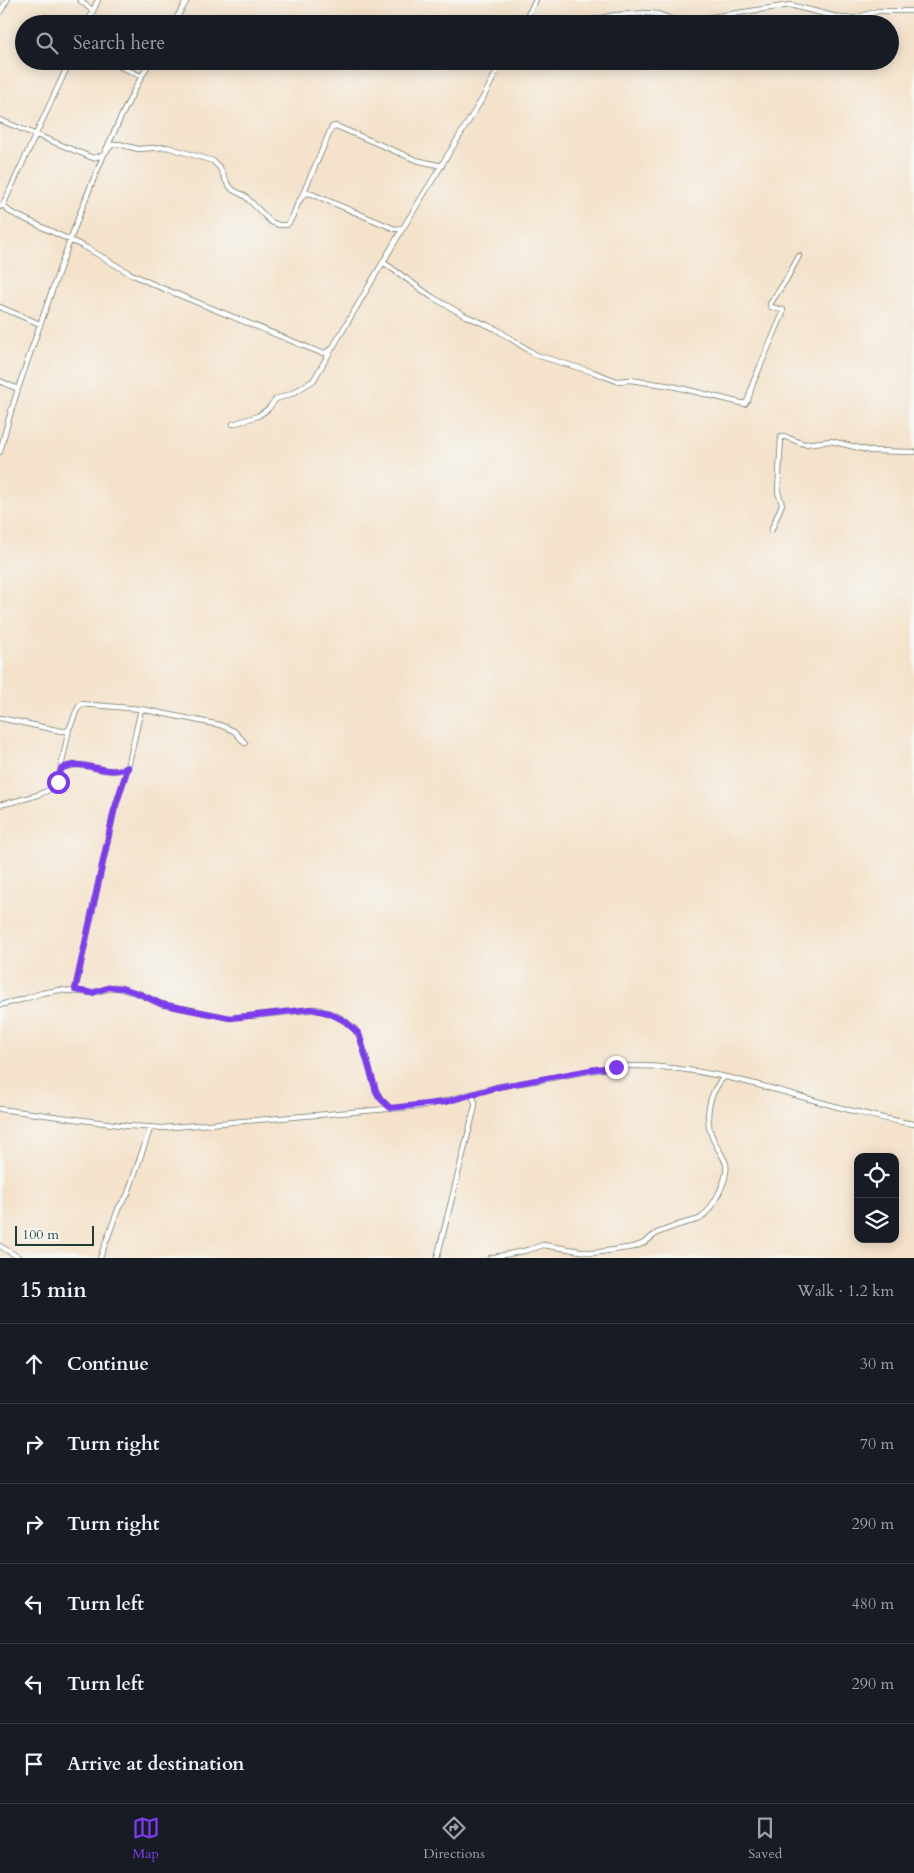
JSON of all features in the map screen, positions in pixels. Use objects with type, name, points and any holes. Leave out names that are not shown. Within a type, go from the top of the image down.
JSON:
[{"type":"street","points":[[0,12],[7,0]]},
{"type":"street","points":[[80,0],[93,11]]},
{"type":"street","points":[[91,15],[98,0]]},
{"type":"street","points":[[178,15],[187,0]]},
{"type":"street","points":[[528,15],[536,0]]},
{"type":"street","points":[[728,15],[790,6],[828,15]]},
{"type":"street","points":[[866,15],[878,12],[914,11]]},
{"type":"street","points":[[611,15],[648,13],[661,15]]},
{"type":"street","points":[[66,70],[2,206],[10,212],[87,248],[129,273],[172,293],[319,352],[324,353],[331,350]]},
{"type":"street","points":[[128,70],[142,76]]},
{"type":"street","points":[[0,452],[18,389],[59,266],[103,154],[125,106],[145,70]]},
{"type":"street","points":[[233,424],[258,416],[268,409],[276,399],[291,394],[314,381],[497,70]]},
{"type":"street","points":[[0,120],[93,158],[103,154],[114,144],[138,149],[163,146],[213,161],[220,168],[230,188],[245,196],[266,218],[279,225],[287,225],[290,222],[332,127],[336,126],[416,160],[442,166]]},
{"type":"street","points":[[302,196],[312,194],[395,229],[403,228]]},
{"type":"street","points":[[383,262],[432,297],[464,315],[496,329],[536,356],[593,372],[616,381],[630,380],[672,386],[745,404],[783,313],[782,310],[771,307],[770,304],[799,256]]},
{"type":"street","points":[[0,307],[40,324]]},
{"type":"street","points":[[0,381],[18,389]]},
{"type":"street","points":[[770,531],[782,504],[778,492],[781,437],[804,444],[831,441],[871,451],[914,452]]},
{"type":"street","points":[[0,805],[50,790],[58,782],[69,729],[76,710],[81,704],[141,709],[224,726],[234,731],[244,743]]},
{"type":"street","points":[[75,990],[114,811],[128,767],[141,709]]},
{"type":"street","points":[[0,718],[61,731],[69,729]]},
{"type":"street","points":[[61,769],[72,764],[118,771],[128,767]]},
{"type":"street","points":[[0,1005],[59,990],[92,993],[110,987],[122,988],[161,1004],[230,1018],[311,1009],[329,1013],[345,1021],[359,1034],[376,1091],[390,1108]]},
{"type":"street","points":[[0,1109],[150,1129],[423,1106],[445,1102],[498,1087],[616,1067],[664,1068],[723,1078],[768,1087],[860,1114],[914,1124]]},
{"type":"street","points":[[490,1258],[543,1245],[593,1253],[634,1247],[644,1243],[658,1233],[678,1225],[700,1220],[718,1194],[726,1174],[725,1161],[713,1138],[708,1116],[712,1092],[723,1078]]},
{"type":"street","points":[[437,1258],[475,1106],[471,1094]]},
{"type":"street","points":[[100,1258],[119,1207],[127,1196],[150,1129]]},
{"type":"street","points":[[0,1246],[20,1258]]},
{"type":"route","points":[[58,782],[61,769],[72,764],[118,771],[128,767],[114,811],[75,990],[92,993],[110,987],[122,988],[161,1004],[230,1018],[244,1018],[311,1009],[329,1013],[351,1025],[359,1034],[376,1091],[382,1102],[390,1108],[423,1106],[445,1102],[498,1087],[616,1067]]}]
